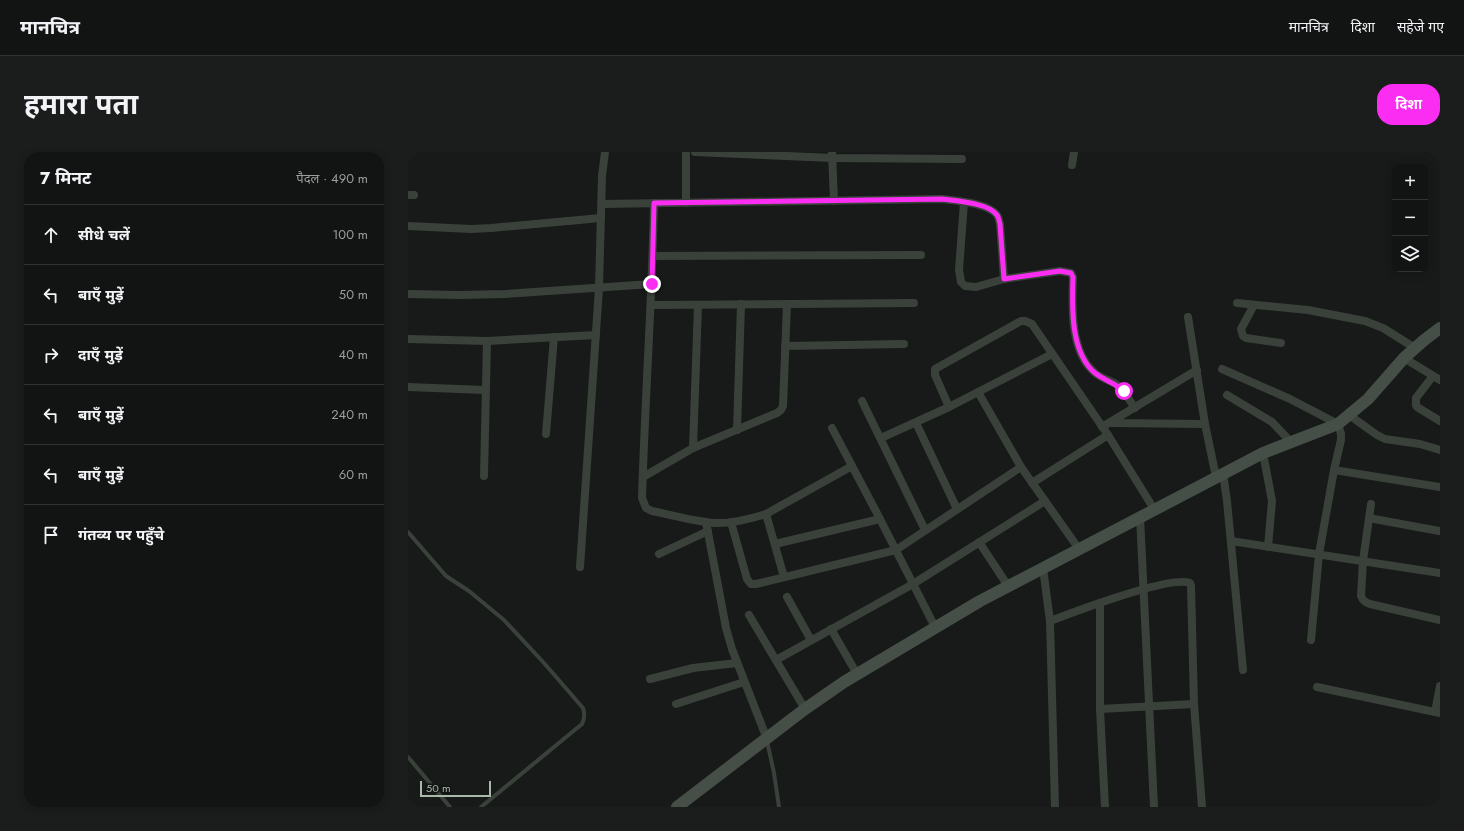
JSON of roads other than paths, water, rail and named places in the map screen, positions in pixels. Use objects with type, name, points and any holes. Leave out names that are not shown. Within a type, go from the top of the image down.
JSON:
[{"type":"main road","points":[[677,807],[805,709],[857,674],[935,627],[1008,586],[1219,475],[1263,453],[1338,424],[1368,399],[1404,358],[1440,328]]},
{"type":"street","points":[[580,567],[596,335],[605,152]]},
{"type":"street","points":[[686,152],[686,202]]},
{"type":"street","points":[[695,152],[962,159]]},
{"type":"street","points":[[1072,165],[1074,152]]},
{"type":"street","points":[[832,155],[834,200]]},
{"type":"street","points":[[602,204],[942,199],[964,202],[993,211],[998,216],[1000,224],[1004,279]]},
{"type":"street","points":[[964,202],[959,270],[961,282],[965,286],[976,287],[1004,279],[1067,272],[1071,273],[1073,277],[1072,315],[1077,342],[1087,365],[1096,374],[1117,385],[1124,391],[1135,408]]},
{"type":"street","points":[[654,203],[652,305],[644,426],[643,503],[646,508],[652,511],[706,522],[731,522],[766,514],[852,466]]},
{"type":"street","points":[[408,226],[465,229],[492,228],[601,218]]},
{"type":"street","points":[[653,256],[921,255]]},
{"type":"street","points":[[408,294],[460,295],[652,284]]},
{"type":"street","points":[[652,305],[914,303]]},
{"type":"street","points":[[1236,303],[1308,310],[1365,321],[1383,328],[1415,348]]},
{"type":"street","points":[[737,430],[741,304]]},
{"type":"street","points":[[643,477],[693,448],[781,410],[783,406],[787,304]]},
{"type":"street","points":[[693,448],[698,305]]},
{"type":"street","points":[[1254,305],[1241,329],[1243,336],[1246,338],[1281,343]]},
{"type":"street","points":[[1188,317],[1205,424],[1227,501],[1243,670]]},
{"type":"street","points":[[949,407],[935,375],[935,369],[1021,321],[1032,324],[1052,354],[1106,426],[1108,435],[1154,509]]},
{"type":"street","points":[[408,339],[488,341],[596,335]]},
{"type":"street","points":[[546,434],[554,337]]},
{"type":"street","points":[[484,476],[485,390],[488,341]]},
{"type":"street","points":[[785,346],[904,344]]},
{"type":"street","points":[[881,438],[949,407],[1052,354]]},
{"type":"street","points":[[1404,358],[1437,378],[1416,398],[1415,402],[1418,407],[1440,421]]},
{"type":"street","points":[[1222,369],[1290,399],[1338,424],[1341,440],[1319,554],[1311,640]]},
{"type":"street","points":[[1106,426],[1197,370]]},
{"type":"street","points":[[408,387],[485,390]]},
{"type":"street","points":[[978,392],[1021,467],[1078,549]]},
{"type":"street","points":[[1226,395],[1272,422],[1291,442]]},
{"type":"street","points":[[862,401],[925,530]]},
{"type":"street","points":[[1349,415],[1385,439],[1420,444],[1440,450]]},
{"type":"street","points":[[916,423],[957,509]]},
{"type":"street","points":[[1106,426],[1205,424]]},
{"type":"street","points":[[832,428],[935,627]]},
{"type":"street","points":[[1032,483],[1108,435]]},
{"type":"street","points":[[1263,453],[1272,501],[1268,547]]},
{"type":"street","points":[[731,522],[749,582],[751,584],[756,584],[896,550],[1021,467]]},
{"type":"street","points":[[1334,470],[1440,487]]},
{"type":"street","points":[[776,660],[913,584],[1044,501]]},
{"type":"street","points":[[1371,504],[1363,561],[1361,596],[1364,602],[1440,620]]},
{"type":"street","points":[[766,514],[784,577]]},
{"type":"street","points":[[1140,516],[1142,589],[1154,807]]},
{"type":"street","points":[[1369,518],[1439,531]]},
{"type":"street","points":[[775,544],[880,519]]},
{"type":"street","points":[[706,522],[726,628],[744,682],[767,739]]},
{"type":"street","points":[[660,554],[708,531]]},
{"type":"street","points":[[1231,541],[1440,573]]},
{"type":"street","points":[[979,542],[1008,586]]},
{"type":"street","points":[[1043,568],[1050,621],[1055,807]]},
{"type":"street","points":[[1050,621],[1142,589],[1182,581],[1190,583],[1194,704],[1202,807]]},
{"type":"street","points":[[787,597],[811,640]]},
{"type":"street","points":[[1100,603],[1100,709],[1105,807]]},
{"type":"street","points":[[749,615],[805,709]]},
{"type":"street","points":[[831,629],[857,674]]},
{"type":"street","points":[[650,679],[693,668],[737,663]]},
{"type":"street","points":[[676,704],[744,682]]},
{"type":"street","points":[[1317,687],[1437,713],[1440,686]]},
{"type":"street","points":[[1100,709],[1194,704]]},
{"type":"lane","points":[[408,532],[446,576],[469,591],[504,620],[549,668],[583,708],[584,718],[582,724],[482,807]]},
{"type":"lane","points":[[767,739],[779,807]]},
{"type":"lane","points":[[408,757],[450,807]]}]
